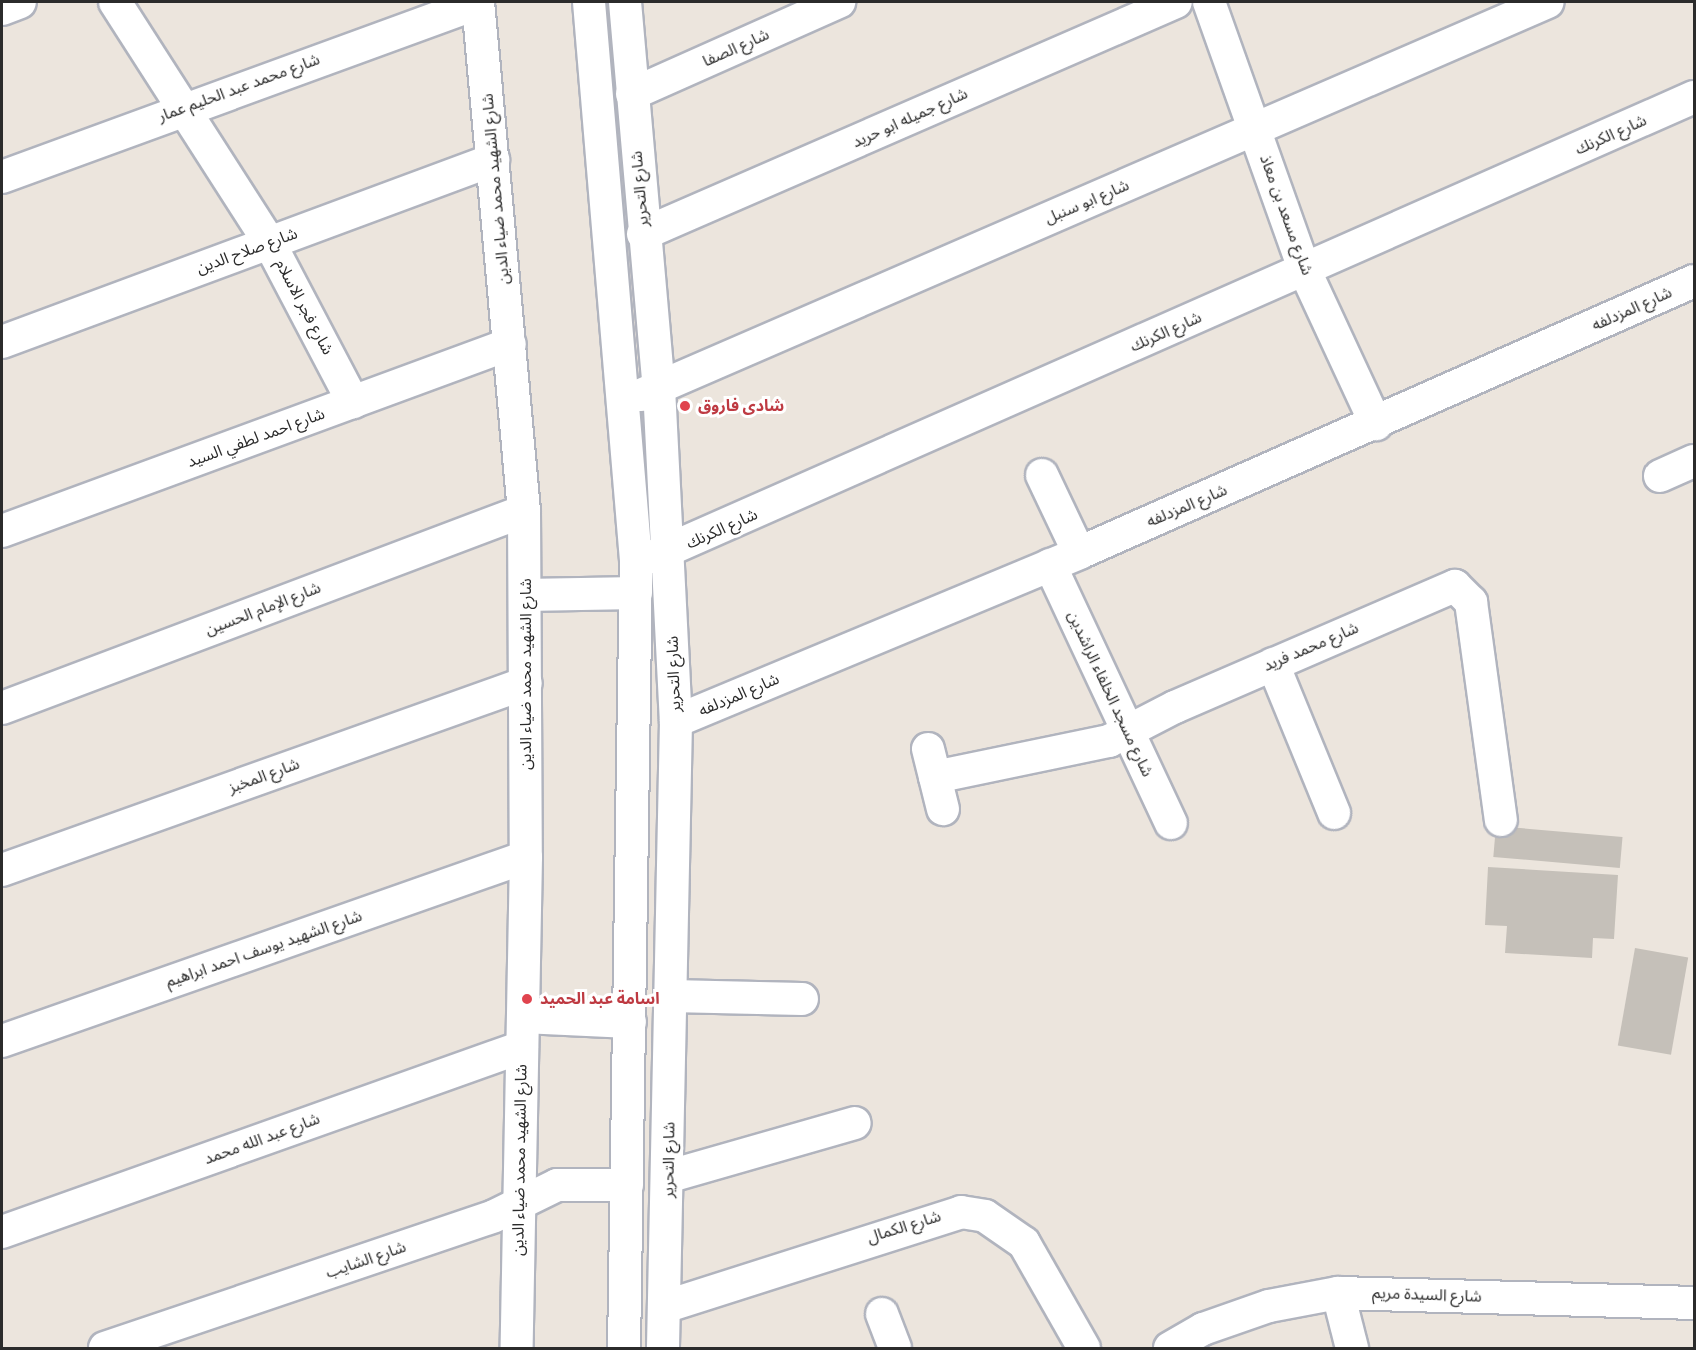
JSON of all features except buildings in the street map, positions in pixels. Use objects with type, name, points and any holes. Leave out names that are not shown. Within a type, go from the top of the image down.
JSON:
[{"type":"street","points":[[2,9],[20,2]]},
{"type":"street","name":"شارع فجر الاسلام","points":[[115,2],[187,107],[270,242],[353,402]]},
{"type":"street","name":"شارع محمد عبد الحليم عمار","points":[[2,177],[187,107],[478,2]]},
{"type":"street","name":"شارع الشهيد محمد ضياء الدين","points":[[478,2],[524,511],[526,856],[517,1348]]},
{"type":"street","name":"شارع التحرير","points":[[589,2],[626,400],[636,561],[624,1348]]},
{"type":"street","name":"شارع التحرير","points":[[625,2],[643,234],[659,388],[670,552],[676,721],[670,1176],[663,1348]]},
{"type":"street","name":"شارع الصفا","points":[[632,94],[839,2]]},
{"type":"street","name":"شارع جميله ابو حريد","points":[[643,234],[1176,2]]},
{"type":"street","name":"شارع مسعد بن معاذ","points":[[1209,2],[1305,271],[1376,424]]},
{"type":"street","name":"شارع ابو سنبل","points":[[626,400],[659,388],[1548,2]]},
{"type":"street","name":"شارع الكرنك","points":[[636,561],[670,552],[1695,97]]},
{"type":"street","name":"شارع صلاح الدين","points":[[2,342],[493,160]]},
{"type":"street","name":"شارع المزدلفه","points":[[676,721],[1079,553],[1376,424],[1695,281]]},
{"type":"street","name":"شارع احمد لطفي السيد","points":[[2,531],[510,344]]},
{"type":"street","points":[[1660,476],[1695,461]]},
{"type":"street","points":[[1042,475],[1079,553]]},
{"type":"street","name":"شارع الإمام الحسين","points":[[2,708],[524,511]]},
{"type":"street","name":"شارع مسجد الخلفاء الراشدين","points":[[1050,565],[1171,823]]},
{"type":"street","name":"شارع محمد فريد","points":[[943,809],[932,763],[1083,749],[1444,590],[1466,591],[1501,820]]},
{"type":"street","points":[[526,595],[636,593]]},
{"type":"street","points":[[1273,664],[1334,813]]},
{"type":"street","name":"شارع المخبز","points":[[2,870],[526,683]]},
{"type":"street","name":"شارع الشهيد يوسف احمد ابراهيم","points":[[2,1041],[526,856]]},
{"type":"street","points":[[671,996],[802,999]]},
{"type":"street","points":[[523,1032],[630,1022]]},
{"type":"street","name":"شارع عبد الله محمد","points":[[2,1232],[523,1032]]},
{"type":"street","points":[[670,1176],[855,1123]]},
{"type":"street","name":"شارع الشايب","points":[[105,1348],[494,1216],[557,1185],[627,1185]]},
{"type":"street","name":"شارع الكمال","points":[[664,1307],[961,1212],[999,1223],[1024,1243],[1084,1348]]},
{"type":"street","points":[[1338,1293],[1352,1348]]},
{"type":"street","name":"شارع السيدة مريم","points":[[1170,1348],[1203,1329],[1269,1306],[1338,1293],[1695,1303]]},
{"type":"street","points":[[882,1314],[895,1348]]},
{"type":"place","name":"شادى فاروق","points":[[685,406]]},
{"type":"place","name":"اسامة عبد الحميد","points":[[527,999]]}]
